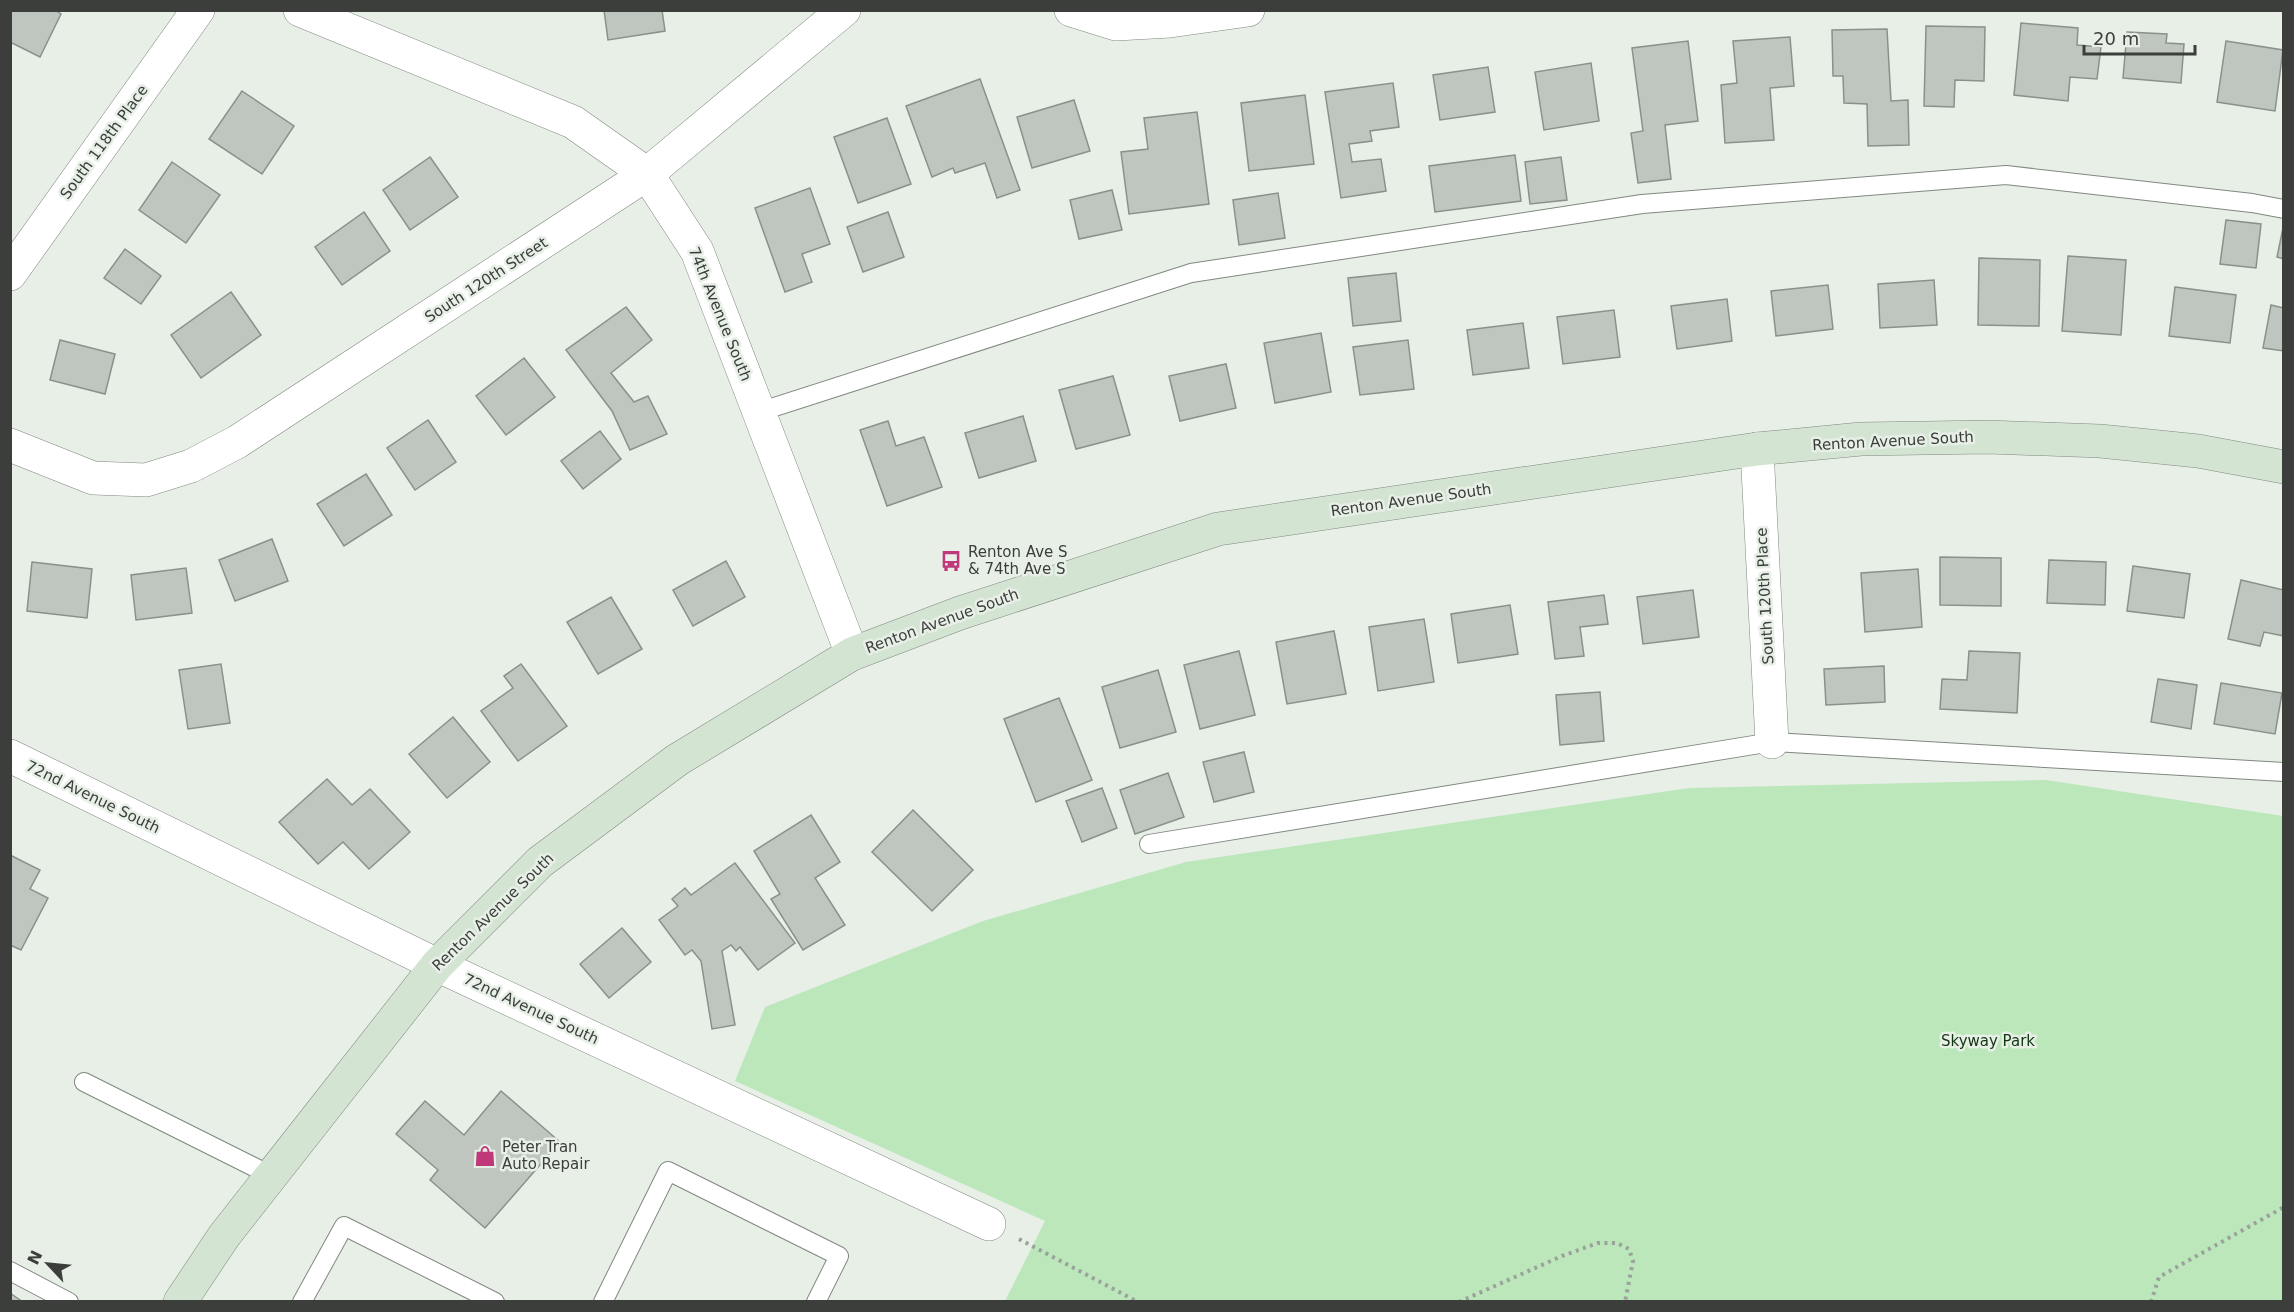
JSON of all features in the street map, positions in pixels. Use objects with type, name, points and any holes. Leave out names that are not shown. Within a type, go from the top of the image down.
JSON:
[{"type":"main road","name":"Renton Avenue South","points":[[180,1302],[224,1236],[437,965],[540,862],[677,759],[852,654],[960,613],[1218,529],[1757,449],[1861,439],[1988,436],[2100,441],[2198,451],[2283,467]]},
{"type":"street","name":"South 118th Place","points":[[10,274],[198,10]]},
{"type":"street","name":"74th Avenue South","points":[[300,10],[573,122],[647,174],[697,251],[852,654]]},
{"type":"street","name":"South 120th Street","points":[[10,445],[93,478],[146,480],[191,466],[237,442],[647,174],[844,10]]},
{"type":"street","points":[[1071,10],[1116,24],[1170,21],[1248,10]]},
{"type":"street","name":"South 120th Place","points":[[1757,449],[1772,742]]},
{"type":"street","name":"72nd Avenue South","points":[[10,756],[437,965],[989,1224]]},
{"type":"lane","points":[[759,412],[1191,273],[1642,204],[2006,176],[2252,203],[2283,209]]},
{"type":"lane","points":[[1149,844],[1772,742],[2283,771]]},
{"type":"lane","points":[[84,1082],[272,1176]]},
{"type":"lane","points":[[603,1302],[668,1171],[838,1256],[816,1302]]},
{"type":"lane","points":[[302,1302],[344,1226],[495,1302]]},
{"type":"lane","points":[[10,1271],[69,1302]]},
{"type":"path","points":[[2151,1302],[2159,1277],[2283,1207]]},
{"type":"path","points":[[989,1224],[1138,1302]]},
{"type":"path","points":[[1459,1302],[1562,1256],[1598,1243],[1617,1243],[1629,1249],[1633,1261],[1625,1302]]},
{"type":"path","points":[[1122,1293],[1122,1302]]},
{"type":"green space","name":"Skyway Park","points":[[2046,780],[2283,816],[2283,1301],[1005,1301],[1045,1221],[735,1081],[765,1007],[983,921],[1186,862],[1689,788]]},
{"type":"building","points":[[10,10],[55,10],[61,14],[40,57],[10,42]]},
{"type":"building","points":[[604,10],[662,10],[665,31],[608,40]]},
{"type":"building","points":[[2021,23],[2078,28],[2077,45],[2101,47],[2097,79],[2070,77],[2068,101],[2014,95]]},
{"type":"building","points":[[1926,26],[1985,27],[1984,81],[1955,80],[1954,107],[1924,106]]},
{"type":"building","points":[[1887,29],[1891,101],[1908,100],[1909,145],[1868,146],[1867,104],[1844,103],[1843,76],[1833,76],[1832,30]]},
{"type":"building","points":[[2127,32],[2167,34],[2166,43],[2184,44],[2181,83],[2123,78]]},
{"type":"building","points":[[1790,37],[1794,86],[1770,88],[1774,140],[1725,143],[1721,85],[1737,83],[1733,41]]},
{"type":"building","points":[[1688,41],[1698,121],[1665,125],[1671,179],[1638,183],[1631,133],[1643,131],[1632,48]]},
{"type":"building","points":[[2226,41],[2283,50],[2275,111],[2217,102]]},
{"type":"building","points":[[1591,63],[1599,121],[1544,130],[1535,72]]},
{"type":"building","points":[[1488,67],[1495,112],[1440,120],[1433,75]]},
{"type":"building","points":[[980,79],[1020,190],[997,198],[985,163],[955,173],[953,168],[932,177],[906,106]]},
{"type":"building","points":[[1393,83],[1399,127],[1370,131],[1372,141],[1349,144],[1352,162],[1381,159],[1386,191],[1341,198],[1325,92]]},
{"type":"building","points":[[242,91],[294,126],[262,174],[209,139]]},
{"type":"building","points":[[1305,95],[1314,164],[1249,171],[1241,103]]},
{"type":"building","points":[[1074,100],[1090,151],[1032,168],[1017,117]]},
{"type":"building","points":[[1197,112],[1209,204],[1129,214],[1121,152],[1148,149],[1144,118]]},
{"type":"building","points":[[887,118],[911,184],[858,203],[834,137]]},
{"type":"building","points":[[1515,155],[1521,201],[1435,212],[1429,166]]},
{"type":"building","points":[[430,157],[458,197],[410,230],[383,190]]},
{"type":"building","points":[[1561,157],[1567,200],[1530,204],[1525,162]]},
{"type":"building","points":[[172,162],[220,195],[186,243],[139,210]]},
{"type":"building","points":[[810,188],[830,244],[802,254],[812,282],[785,292],[755,208]]},
{"type":"building","points":[[1112,190],[1122,230],[1079,239],[1070,200]]},
{"type":"building","points":[[1278,193],[1285,238],[1239,245],[1233,200]]},
{"type":"building","points":[[364,212],[390,251],[342,285],[315,247]]},
{"type":"building","points":[[888,212],[904,257],[863,272],[847,227]]},
{"type":"building","points":[[2226,220],[2261,224],[2256,268],[2220,264]]},
{"type":"building","points":[[2284,223],[2284,259],[2277,257]]},
{"type":"building","points":[[125,249],[161,276],[141,304],[104,278]]},
{"type":"building","points":[[2068,256],[2126,260],[2121,335],[2062,331]]},
{"type":"building","points":[[1979,258],[2040,260],[2039,326],[1978,325]]},
{"type":"building","points":[[1396,273],[1401,321],[1353,326],[1348,278]]},
{"type":"building","points":[[1934,280],[1937,325],[1880,328],[1878,284]]},
{"type":"building","points":[[1828,285],[1833,329],[1776,336],[1771,291]]},
{"type":"building","points":[[2175,287],[2236,295],[2230,343],[2169,336]]},
{"type":"building","points":[[231,292],[261,335],[201,378],[171,335]]},
{"type":"building","points":[[1727,299],[1732,341],[1677,349],[1671,306]]},
{"type":"building","points":[[2271,305],[2284,308],[2284,351],[2263,348]]},
{"type":"building","points":[[626,307],[652,340],[611,373],[634,402],[648,396],[667,434],[630,450],[612,411],[566,350]]},
{"type":"building","points":[[1614,310],[1620,357],[1563,364],[1557,317]]},
{"type":"building","points":[[1523,323],[1529,368],[1473,375],[1467,330]]},
{"type":"building","points":[[1321,333],[1331,392],[1275,403],[1264,343]]},
{"type":"building","points":[[60,340],[115,354],[105,394],[50,380]]},
{"type":"building","points":[[1408,340],[1414,389],[1360,395],[1353,347]]},
{"type":"building","points":[[524,358],[555,397],[506,435],[476,396]]},
{"type":"building","points":[[1226,364],[1236,408],[1180,421],[1169,376]]},
{"type":"building","points":[[1113,376],[1130,435],[1076,449],[1059,390]]},
{"type":"building","points":[[1023,416],[1036,461],[979,478],[965,433]]},
{"type":"building","points":[[428,420],[456,462],[415,490],[387,448]]},
{"type":"building","points":[[888,421],[896,446],[924,437],[942,487],[887,506],[860,430]]},
{"type":"building","points":[[600,431],[621,459],[583,489],[561,461]]},
{"type":"building","points":[[366,474],[392,515],[344,546],[317,504]]},
{"type":"building","points":[[272,539],[288,581],[235,601],[219,560]]},
{"type":"building","points":[[1940,557],[2001,558],[2001,606],[1940,605]]},
{"type":"building","points":[[2049,560],[2106,562],[2105,605],[2047,603]]},
{"type":"building","points":[[726,561],[745,597],[693,626],[673,590]]},
{"type":"building","points":[[32,562],[92,569],[87,618],[27,611]]},
{"type":"building","points":[[2133,566],[2190,574],[2184,618],[2127,611]]},
{"type":"building","points":[[186,568],[192,613],[136,620],[131,575]]},
{"type":"building","points":[[1918,569],[1922,627],[1865,632],[1861,573]]},
{"type":"building","points":[[2241,580],[2284,590],[2284,636],[2264,632],[2260,646],[2228,639]]},
{"type":"building","points":[[1693,590],[1699,637],[1643,644],[1637,597]]},
{"type":"building","points":[[1604,595],[1608,624],[1580,627],[1584,656],[1555,659],[1548,602]]},
{"type":"building","points":[[611,597],[642,649],[598,674],[567,622]]},
{"type":"building","points":[[1510,605],[1518,654],[1458,663],[1451,614]]},
{"type":"building","points":[[1424,619],[1434,682],[1378,691],[1369,627]]},
{"type":"building","points":[[1334,631],[1346,694],[1287,704],[1276,642]]},
{"type":"building","points":[[1239,651],[1255,715],[1200,729],[1184,665]]},
{"type":"building","points":[[1969,651],[2020,653],[2017,713],[1940,709],[1942,679],[1967,680]]},
{"type":"building","points":[[221,664],[230,723],[188,729],[179,670]]},
{"type":"building","points":[[521,664],[567,726],[518,761],[481,711],[513,688],[504,676]]},
{"type":"building","points":[[1884,666],[1885,702],[1826,705],[1824,669]]},
{"type":"building","points":[[1158,670],[1176,732],[1120,748],[1102,687]]},
{"type":"building","points":[[2158,679],[2197,685],[2191,729],[2151,722]]},
{"type":"building","points":[[2221,683],[2282,693],[2275,734],[2214,724]]},
{"type":"building","points":[[1600,692],[1604,741],[1560,745],[1556,695]]},
{"type":"building","points":[[1059,698],[1092,780],[1036,802],[1004,719]]},
{"type":"building","points":[[453,717],[490,762],[447,798],[409,754]]},
{"type":"building","points":[[1244,752],[1254,792],[1214,802],[1203,762]]},
{"type":"building","points":[[1168,773],[1184,817],[1135,834],[1120,790]]},
{"type":"building","points":[[327,779],[352,805],[370,789],[410,832],[369,869],[343,842],[318,864],[279,822]]},
{"type":"building","points":[[1102,788],[1117,828],[1082,842],[1066,801]]},
{"type":"building","points":[[913,810],[973,870],[932,911],[872,852]]},
{"type":"building","points":[[811,815],[840,862],[815,878],[845,925],[803,950],[771,899],[780,894],[754,851]]},
{"type":"building","points":[[10,855],[40,870],[30,889],[48,898],[21,950],[10,945]]},
{"type":"building","points":[[735,863],[795,943],[758,970],[740,947],[736,951],[731,945],[722,951],[735,1025],[712,1029],[701,961],[692,950],[685,955],[659,920],[678,906],[672,899],[685,888],[691,895]]},
{"type":"building","points":[[622,928],[651,962],[609,998],[580,964]]},
{"type":"building","name":"Peter Tran Auto Repair","points":[[501,1091],[560,1142],[485,1228],[430,1180],[438,1170],[396,1134],[425,1101],[464,1135]]},
{"type":"building","points":[[10,1293],[23,1302],[10,1302]]},
{"type":"place","name":"Renton Ave S & 74th Ave S","points":[[951,561]]},
{"type":"place","name":"Peter Tran Auto Repair","points":[[485,1156]]}]
